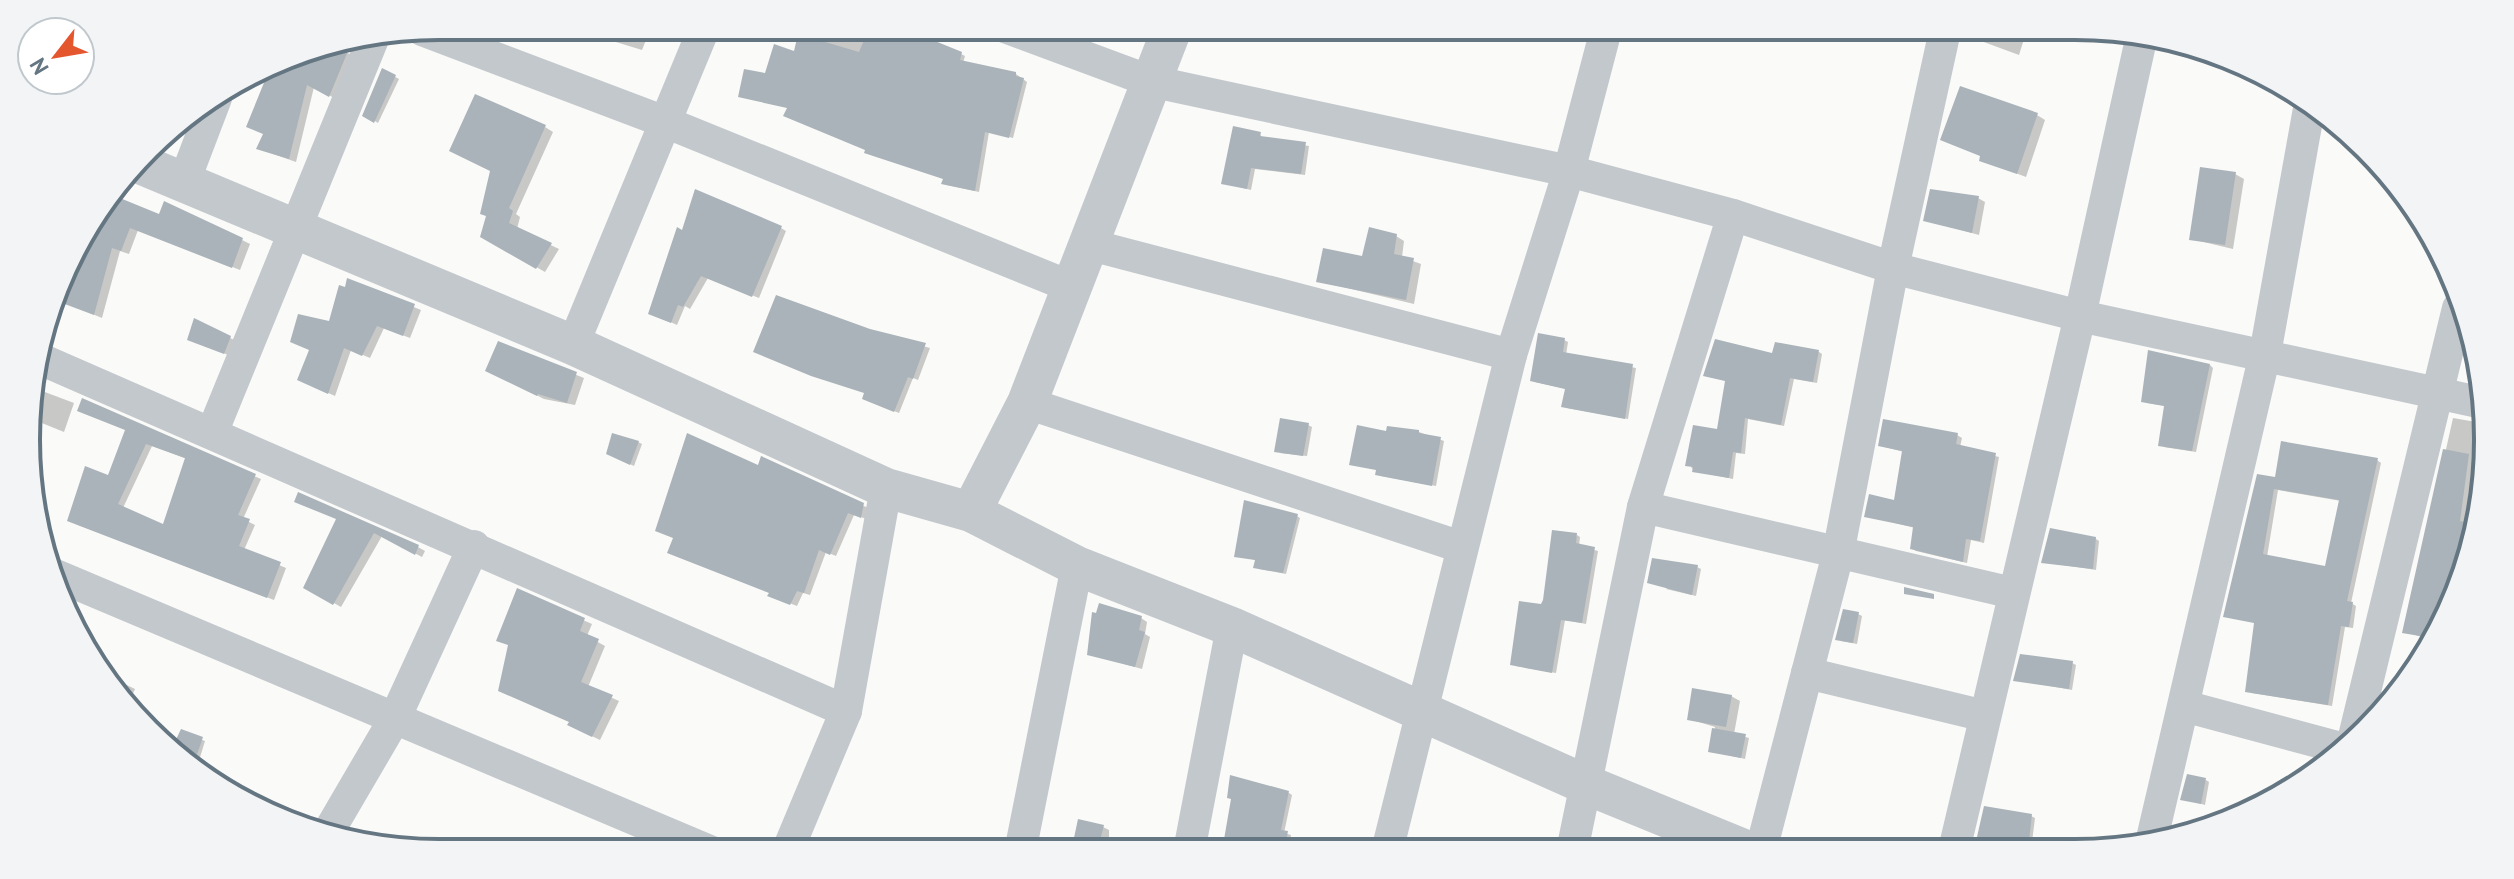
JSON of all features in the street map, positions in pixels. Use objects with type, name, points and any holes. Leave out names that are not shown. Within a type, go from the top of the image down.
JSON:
[{"type":"street","points":[[448,40],[665,122],[1074,288]]},
{"type":"street","points":[[573,345],[699,40]]},
{"type":"street","points":[[1040,40],[1150,81],[1569,171],[1733,215],[1893,268],[2080,316],[2472,400]]},
{"type":"street","points":[[971,512],[1027,403],[1074,288],[1087,244],[1167,40]]},
{"type":"street","points":[[1390,839],[1420,708],[1511,355],[1569,171],[1603,40]]},
{"type":"street","points":[[1764,839],[1838,554],[1893,268],[1943,40]]},
{"type":"street","points":[[212,433],[370,46]]},
{"type":"street","points":[[1957,839],[2080,316],[2140,46]]},
{"type":"street","points":[[184,182],[210,112]]},
{"type":"street","points":[[2154,831],[2265,354],[2308,116]]},
{"type":"street","points":[[147,167],[573,345],[886,488],[971,512],[1077,566],[1232,627],[1420,708],[1587,785],[1719,839]]},
{"type":"street","points":[[1575,839],[1643,507],[1733,215]]},
{"type":"street","points":[[1087,244],[1511,355]]},
{"type":"street","points":[[2358,721],[2455,319]]},
{"type":"street","points":[[48,362],[846,711]]},
{"type":"street","points":[[1027,403],[1461,547]]},
{"type":"street","points":[[792,839],[846,711],[886,488]]},
{"type":"street","points":[[1643,507],[2013,593]]},
{"type":"street","points":[[333,824],[395,718],[474,546]]},
{"type":"street","points":[[1023,839],[1077,566]]},
{"type":"street","points":[[65,579],[681,839]]},
{"type":"street","points":[[1191,839],[1232,627]]},
{"type":"street","points":[[1807,673],[1985,716]]},
{"type":"street","points":[[2184,706],[2331,745]]},
{"type":"building","points":[[797,40],[818,40],[859,52],[864,40],[932,40],[962,52],[960,60],[1016,72],[1016,76],[1024,78],[1009,138],[985,132],[975,191],[941,184],[943,179],[864,153],[865,150],[783,116],[787,108],[738,97],[744,69],[765,73],[774,44],[794,51]]},
{"type":"building","points":[[348,51],[329,97],[307,85],[289,159],[256,149],[263,134],[246,127],[265,80],[311,61]]},
{"type":"building","points":[[382,68],[396,75],[374,123],[362,116]]},
{"type":"building","points":[[1960,86],[2038,113],[2017,174],[1979,161],[1980,156],[1940,140]]},
{"type":"building","points":[[475,94],[546,125],[509,208],[513,211],[509,223],[552,243],[536,269],[480,237],[486,216],[480,214],[490,171],[449,151]]},
{"type":"building","points":[[1233,126],[1261,132],[1260,136],[1306,142],[1301,174],[1251,168],[1247,189],[1221,184]]},
{"type":"building","points":[[2200,167],[2236,172],[2225,245],[2189,240]]},
{"type":"building","points":[[695,189],[782,226],[752,297],[701,276],[683,307],[678,305],[671,323],[648,314],[677,227],[682,230]]},
{"type":"building","points":[[1930,189],[1979,196],[1972,233],[1923,221]]},
{"type":"building","points":[[121,199],[159,214],[164,201],[243,238],[232,268],[130,228],[121,251],[112,248],[94,315],[64,304],[81,263]]},
{"type":"building","points":[[1369,227],[1397,234],[1394,254],[1414,258],[1406,300],[1316,282],[1323,248],[1362,256]]},
{"type":"building","points":[[347,278],[415,304],[403,336],[377,326],[362,356],[344,348],[328,394],[297,380],[309,350],[290,342],[298,314],[329,321],[339,285],[345,287]]},
{"type":"building","points":[[776,295],[870,329],[926,343],[913,379],[908,377],[894,412],[862,399],[864,393],[811,376],[753,352]]},
{"type":"building","points":[[194,318],[231,336],[224,354],[187,340]]},
{"type":"building","points":[[1538,333],[1565,338],[1563,352],[1633,364],[1625,419],[1561,407],[1565,389],[1530,381]]},
{"type":"building","points":[[1715,339],[1772,353],[1775,342],[1819,350],[1813,382],[1790,378],[1781,425],[1745,418],[1741,453],[1733,452],[1729,478],[1692,472],[1693,467],[1685,466],[1693,425],[1717,429],[1725,381],[1703,376]]},
{"type":"building","points":[[498,341],[577,372],[567,403],[537,396],[485,371]]},
{"type":"building","points":[[2148,350],[2210,364],[2192,451],[2158,446],[2164,406],[2141,402]]},
{"type":"building","points":[[82,398],[256,474],[238,515],[250,519],[239,546],[281,562],[267,598],[67,521],[85,466],[108,475],[125,430],[77,411]],"holes":[[[146,444],[185,458],[163,524],[118,504]]]},
{"type":"building","points":[[1280,418],[1309,423],[1303,456],[1274,452]]},
{"type":"building","points":[[1883,419],[1958,433],[1956,444],[1996,453],[1980,541],[1966,539],[1963,562],[1910,549],[1913,527],[1864,517],[1869,494],[1894,500],[1902,451],[1878,446]]},
{"type":"building","points":[[1357,425],[1386,431],[1387,426],[1419,430],[1419,433],[1441,437],[1432,486],[1375,475],[1376,470],[1349,465]]},
{"type":"building","points":[[612,433],[639,441],[630,465],[606,454]]},
{"type":"building","points":[[687,433],[758,465],[761,456],[864,503],[861,518],[848,513],[830,555],[819,550],[804,593],[797,591],[790,605],[767,596],[769,593],[667,553],[673,538],[655,531]]},
{"type":"building","points":[[2281,441],[2378,458],[2347,601],[2353,602],[2349,627],[2341,626],[2328,705],[2245,692],[2254,623],[2223,617],[2257,474],[2275,477]],"holes":[[[2274,489],[2339,500],[2325,566],[2263,554]]]},
{"type":"building","points":[[2443,449],[2469,454],[2460,521],[2465,522],[2453,568],[2422,636],[2402,633]]},
{"type":"building","points":[[298,492],[419,545],[415,555],[374,533],[333,605],[303,588],[336,519],[294,502]]},
{"type":"building","points":[[1244,500],[1298,514],[1283,573],[1253,568],[1255,560],[1234,557]]},
{"type":"building","points":[[2050,528],[2096,537],[2093,569],[2041,563]]},
{"type":"building","points":[[1552,530],[1577,533],[1576,543],[1595,547],[1582,623],[1561,620],[1552,673],[1510,665],[1519,601],[1541,604],[1543,600]]},
{"type":"building","points":[[1652,558],[1698,565],[1692,595],[1647,583]]},
{"type":"building","points":[[1904,587],[1934,594],[1934,599],[1904,594]]},
{"type":"building","points":[[517,588],[585,618],[580,631],[599,639],[581,682],[613,695],[592,737],[567,725],[569,722],[498,691],[508,645],[496,641]]},
{"type":"building","points":[[1099,603],[1142,616],[1139,630],[1145,632],[1135,667],[1087,655],[1092,612],[1096,613]]},
{"type":"building","points":[[1843,609],[1859,612],[1853,643],[1835,640]]},
{"type":"building","points":[[2020,654],[2073,661],[2069,689],[2013,681]]},
{"type":"building","points":[[1692,688],[1732,695],[1726,727],[1687,720]]},
{"type":"building","points":[[1712,728],[1746,734],[1741,758],[1708,752]]},
{"type":"building","points":[[181,729],[203,737],[196,756],[176,740]]},
{"type":"building","points":[[2187,774],[2206,778],[2201,804],[2180,800]]},
{"type":"building","points":[[1230,775],[1289,791],[1281,830],[1288,831],[1286,839],[1224,839],[1231,799],[1227,798]]},
{"type":"building","points":[[1984,806],[2032,814],[2029,839],[1976,839]]},
{"type":"building","points":[[1078,819],[1104,825],[1100,839],[1074,839]]}]
